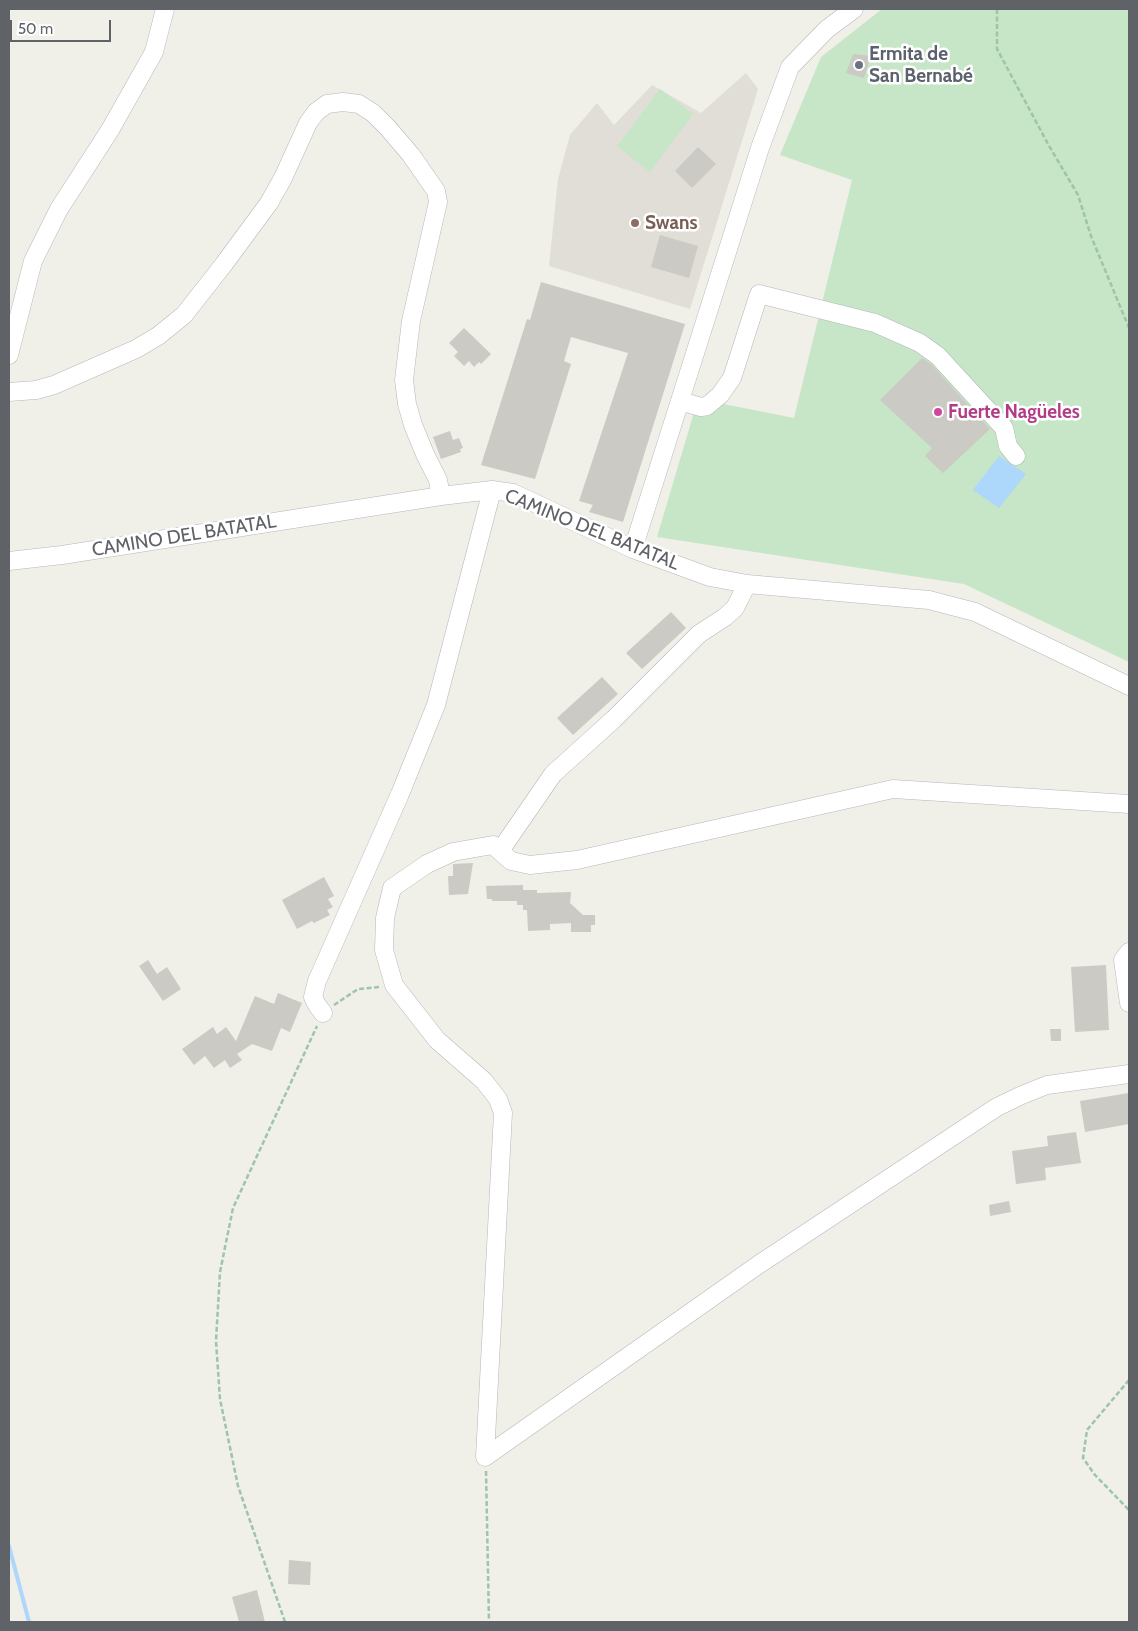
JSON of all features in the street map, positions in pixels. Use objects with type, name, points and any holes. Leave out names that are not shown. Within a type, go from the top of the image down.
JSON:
[{"type":"street","points":[[9,355],[33,261],[59,210],[110,130],[154,52],[166,9]]},
{"type":"street","points":[[633,549],[760,148],[790,67],[827,29],[854,9]]},
{"type":"street","points":[[9,392],[36,390],[54,385],[136,349],[158,336],[184,315],[269,203],[283,178],[308,123],[316,112],[327,104],[343,102],[360,104],[373,113],[388,128],[411,155],[436,191],[438,202],[410,321],[404,380],[412,425],[424,454],[438,480],[441,496]]},
{"type":"street","points":[[680,401],[701,407],[707,406],[720,395],[732,378],[759,294],[875,323],[920,343],[938,356],[1004,428],[1008,446],[1016,456]]},
{"type":"street","points":[[323,1012],[317,1005],[314,997],[317,981],[400,794],[436,705],[492,490]]},
{"type":"street","name":"CAMINO DEL BATATAL","points":[[9,561],[62,555],[441,496],[492,490],[514,493],[633,549],[710,577],[747,584],[929,600],[975,612],[1129,686]]},
{"type":"street","points":[[500,851],[552,774],[614,719],[699,634],[735,608],[747,584]]},
{"type":"street","points":[[486,1457],[503,1113],[498,1099],[484,1081],[437,1040],[394,985],[384,950],[385,918],[392,888],[427,864],[453,852],[493,845],[511,861],[530,866],[577,860],[893,789],[1129,804]]},
{"type":"street","points":[[1129,952],[1123,960],[1129,1002]]},
{"type":"street","points":[[486,1457],[758,1265],[998,1107],[1022,1095],[1047,1086],[1129,1074]]},
{"type":"path","points":[[997,9],[998,49],[1048,144],[1078,195],[1091,236],[1129,328]]},
{"type":"path","points":[[285,1622],[238,1486],[220,1399],[216,1341],[220,1272],[233,1208],[323,1012],[358,989],[394,985]]},
{"type":"path","points":[[1129,1380],[1087,1430],[1083,1458],[1094,1475],[1129,1510]]},
{"type":"path","points":[[486,1457],[489,1622]]},
{"type":"shaded area","name":"Swans","points":[[746,73],[758,89],[690,309],[549,266],[558,179],[570,135],[597,103],[614,125],[652,85],[701,113]]},
{"type":"green space","points":[[882,9],[1129,9],[1129,662],[964,584],[657,537],[698,399],[794,418],[852,180],[780,155],[821,57]]},
{"type":"green space","points":[[660,89],[693,114],[650,172],[617,146]]},
{"type":"water","points":[[999,456],[1026,474],[999,508],[973,490]]},
{"type":"building","name":"Ermita de San Bernabé","points":[[853,54],[871,56],[864,78],[846,73]]},
{"type":"building","points":[[698,147],[716,164],[692,188],[675,171]]},
{"type":"building","points":[[660,235],[698,246],[689,278],[651,267]]},
{"type":"building","points":[[541,282],[685,324],[623,522],[589,512],[593,505],[579,501],[628,353],[571,337],[564,361],[571,364],[535,479],[481,465],[527,319],[530,320]]},
{"type":"building","points":[[464,328],[491,354],[481,364],[479,362],[474,367],[469,361],[464,366],[454,356],[458,352],[449,343]]},
{"type":"building","name":"Fuerte Nagüeles","points":[[922,358],[931,364],[990,429],[943,473],[925,456],[932,448],[880,400]]},
{"type":"building","points":[[450,431],[453,440],[459,438],[463,448],[460,449],[461,452],[441,459],[433,437]]},
{"type":"building","points":[[671,612],[686,628],[642,669],[626,653]]},
{"type":"building","points":[[602,677],[618,694],[573,735],[557,718]]},
{"type":"building","points":[[473,863],[468,894],[449,895],[448,876],[453,876],[453,864]]},
{"type":"building","points":[[324,877],[334,896],[328,899],[333,907],[327,910],[330,915],[314,923],[312,921],[297,929],[282,900]]},
{"type":"building","points":[[523,885],[523,890],[537,890],[537,893],[571,892],[570,903],[583,915],[595,915],[595,925],[591,925],[591,932],[571,932],[571,923],[550,924],[550,930],[528,931],[527,910],[523,910],[523,905],[517,905],[517,901],[492,901],[492,899],[487,899],[486,886]]},
{"type":"building","points":[[148,960],[157,974],[167,967],[181,989],[163,1001],[139,966]]},
{"type":"building","points":[[1106,965],[1109,1030],[1075,1032],[1071,967]]},
{"type":"building","points":[[278,993],[302,1003],[290,1032],[281,1028],[272,1051],[252,1044],[237,1054],[242,1060],[230,1068],[225,1060],[214,1068],[205,1056],[194,1065],[182,1049],[213,1027],[217,1034],[226,1027],[236,1041],[255,996],[274,1004]]},
{"type":"building","points":[[1050,1029],[1061,1029],[1061,1041],[1051,1041]]},
{"type":"building","points":[[1129,1093],[1129,1124],[1085,1132],[1080,1101]]},
{"type":"building","points":[[1076,1132],[1081,1163],[1045,1168],[1046,1180],[1016,1184],[1012,1151],[1048,1146],[1047,1136]]},
{"type":"building","points":[[1009,1201],[1011,1212],[990,1216],[989,1205]]},
{"type":"building","points":[[289,1560],[311,1562],[310,1585],[288,1584]]},
{"type":"building","points":[[257,1590],[265,1622],[239,1622],[232,1597]]},
{"type":"waterway","points":[[9,1546],[29,1622]]},
{"type":"place","name":"Ermita de San Bernabé","points":[[859,65]]},
{"type":"place","name":"Swans","points":[[635,223]]},
{"type":"place","name":"Fuerte Nagüeles","points":[[938,412]]}]
